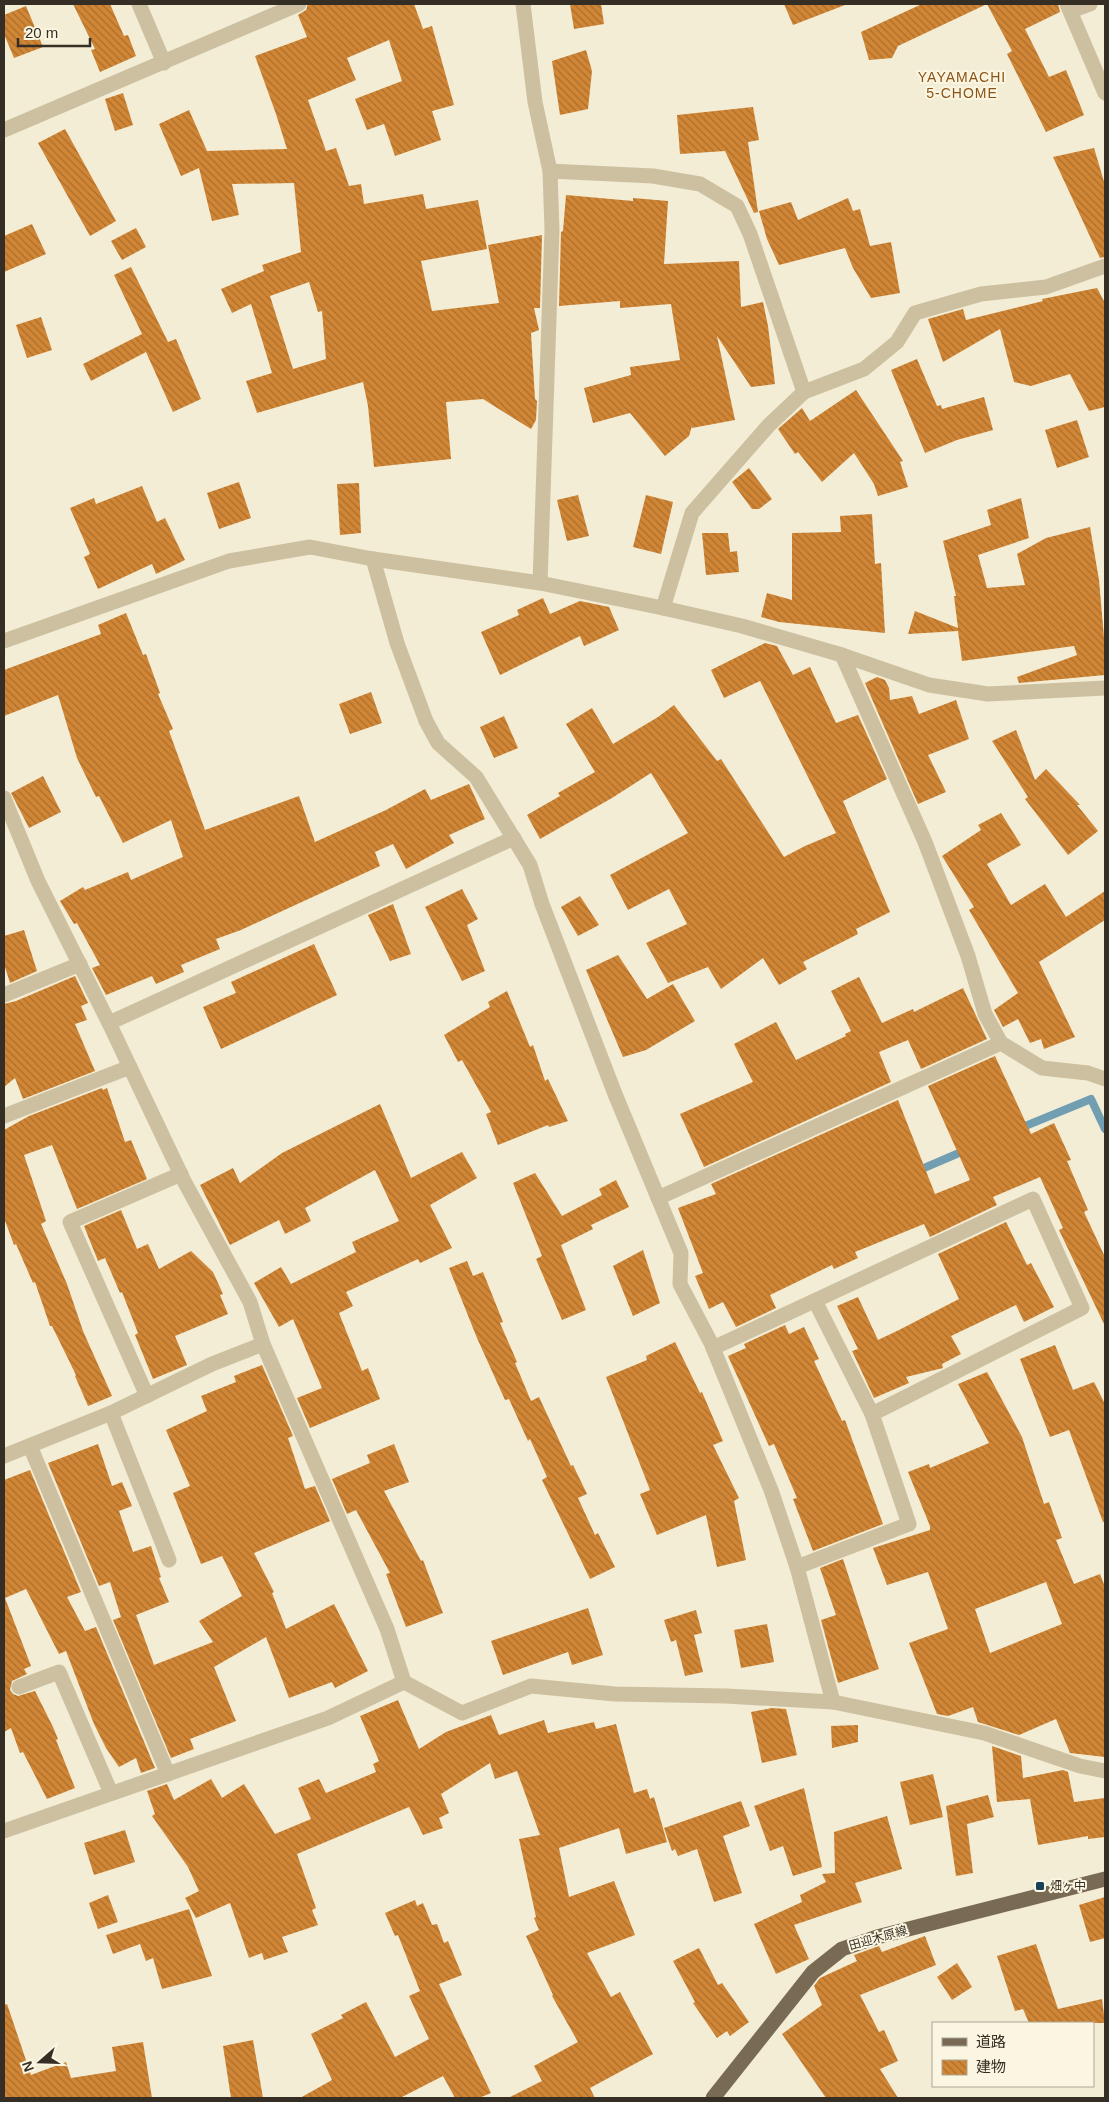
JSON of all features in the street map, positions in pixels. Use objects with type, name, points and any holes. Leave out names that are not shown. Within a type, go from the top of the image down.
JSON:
[{"type":"main road","name":"田迎木原線","points":[[713,2098],[813,1972],[842,1949],[877,1937],[1105,1879]]},
{"type":"street","points":[[139,4],[164,63]]},
{"type":"street","points":[[4,130],[299,4]]},
{"type":"street","points":[[523,4],[536,102],[550,171],[552,239],[540,583]]},
{"type":"street","points":[[1090,4],[1069,7],[1105,93]]},
{"type":"street","points":[[550,171],[652,176],[700,184],[737,206],[750,234],[804,392]]},
{"type":"street","points":[[663,608],[692,513],[769,424],[804,392],[864,368],[897,342],[915,312],[981,294],[1046,287],[1105,266]]},
{"type":"street","points":[[4,641],[229,562],[310,548],[540,583],[663,608],[742,626],[842,655],[929,685],[988,694],[1105,688]]},
{"type":"street","points":[[373,559],[396,643],[426,721],[438,743],[476,777],[530,865],[542,904],[615,1094],[681,1253],[680,1284],[713,1348],[771,1490],[796,1567],[833,1702]]},
{"type":"street","points":[[842,655],[925,842],[968,956],[985,1014],[1001,1043],[1042,1068],[1088,1074],[1105,1079]]},
{"type":"street","points":[[4,798],[7,820],[80,964],[181,1174],[250,1302],[262,1344],[386,1630],[404,1682],[462,1713],[532,1686],[615,1694],[726,1696],[833,1702],[984,1733],[1080,1766],[1105,1771]]},
{"type":"street","points":[[109,1023],[514,838]]},
{"type":"street","points":[[4,995],[80,964]]},
{"type":"street","points":[[658,1198],[1001,1043]]},
{"type":"street","points":[[4,1116],[130,1067]]},
{"type":"street","points":[[147,1396],[70,1222],[181,1174]]},
{"type":"street","points":[[713,1348],[1033,1199],[1082,1308],[872,1414]]},
{"type":"street","points":[[796,1567],[909,1524],[872,1414],[815,1301]]},
{"type":"street","points":[[4,1456],[112,1413],[212,1364],[262,1344]]},
{"type":"street","points":[[112,1413],[169,1560]]},
{"type":"street","points":[[30,1446],[168,1774]]},
{"type":"street","points":[[18,1687],[59,1672],[111,1793]]},
{"type":"street","points":[[4,1831],[328,1718],[404,1682]]},
{"type":"building","points":[[73,4],[110,4],[124,36],[128,35],[136,56],[100,72],[91,50],[95,49]]},
{"type":"building","points":[[308,4],[414,4],[423,29],[432,26],[454,105],[432,111],[441,140],[395,156],[384,124],[367,130],[355,99],[402,81],[389,40],[347,58],[356,80],[308,100],[326,151],[336,148],[349,186],[361,184],[364,204],[423,194],[426,209],[478,200],[487,249],[421,261],[432,311],[499,303],[488,245],[542,235],[540,308],[534,308],[539,330],[531,333],[535,399],[537,401],[536,420],[531,429],[483,399],[446,402],[451,459],[374,467],[368,406],[363,382],[257,413],[246,381],[272,373],[251,304],[232,313],[221,289],[264,271],[262,265],[301,252],[294,183],[232,184],[239,215],[212,221],[199,168],[181,176],[159,124],[189,110],[207,151],[287,149],[255,56],[307,37],[298,15],[306,10]],"holes":[[[309,282],[318,312],[322,311],[326,359],[293,369],[270,296]]]},
{"type":"building","points":[[570,4],[601,4],[604,24],[574,29]]},
{"type":"building","points":[[784,4],[845,4],[845,5],[793,25]]},
{"type":"building","points":[[922,4],[987,4],[898,46],[892,58],[869,60],[861,32]]},
{"type":"building","points":[[987,4],[1058,4],[1060,12],[1025,29],[1049,77],[1066,70],[1084,115],[1046,132],[1007,54],[1012,51]]},
{"type":"building","points":[[26,6],[43,47],[14,58],[4,34],[4,15]]},
{"type":"building","points":[[586,50],[592,71],[588,109],[560,115],[552,61]]},
{"type":"building","points":[[123,93],[133,125],[115,131],[105,99]]},
{"type":"building","points":[[753,107],[759,140],[748,142],[758,212],[754,213],[725,151],[680,154],[677,115]]},
{"type":"building","points":[[65,129],[116,221],[90,236],[38,143]]},
{"type":"building","points":[[1094,148],[1105,185],[1105,257],[1100,258],[1053,157]]},
{"type":"building","points":[[566,195],[633,201],[633,198],[668,201],[664,264],[739,261],[741,307],[763,302],[775,384],[751,387],[717,336],[735,420],[692,428],[692,426],[689,436],[665,456],[630,413],[593,423],[584,388],[631,375],[630,367],[680,360],[671,304],[620,308],[620,301],[559,306],[561,232],[563,231]]},
{"type":"building","points":[[848,198],[853,211],[860,209],[870,246],[891,242],[900,293],[871,298],[853,268],[845,248],[779,265],[767,239],[759,211],[791,202],[798,220]]},
{"type":"building","points":[[32,224],[46,254],[4,272],[4,236]]},
{"type":"building","points":[[136,228],[146,247],[122,260],[111,241]]},
{"type":"building","points":[[131,267],[168,342],[176,339],[201,399],[173,412],[146,352],[91,381],[83,364],[142,334],[114,275]]},
{"type":"building","points":[[1097,288],[1105,303],[1105,407],[1089,411],[1070,374],[1031,386],[1014,382],[1000,329],[943,362],[928,319],[963,309],[966,320],[1043,301],[1042,299]]},
{"type":"building","points":[[41,317],[52,350],[27,358],[16,325]]},
{"type":"building","points":[[917,359],[937,406],[941,405],[942,409],[984,397],[993,430],[957,440],[925,453],[891,370]]},
{"type":"building","points":[[856,390],[903,461],[900,462],[908,487],[878,496],[874,484],[854,453],[822,482],[798,452],[795,454],[778,429],[802,408],[810,421]]},
{"type":"building","points":[[1077,420],[1089,457],[1057,468],[1045,430]]},
{"type":"building","points":[[749,468],[772,499],[759,509],[752,509],[732,482]]},
{"type":"building","points":[[239,482],[251,518],[219,529],[207,493]]},
{"type":"building","points":[[359,483],[361,533],[340,535],[337,484]]},
{"type":"building","points":[[142,486],[157,522],[165,518],[185,560],[156,574],[152,564],[98,589],[84,557],[90,554],[70,508],[94,498],[96,504]]},
{"type":"building","points":[[578,495],[589,536],[567,541],[557,500]]},
{"type":"building","points":[[646,495],[673,502],[661,554],[633,547]]},
{"type":"building","points":[[1021,498],[1029,538],[978,555],[987,588],[1025,585],[1017,554],[1046,538],[1090,527],[1099,580],[1105,649],[1105,675],[1019,683],[1017,677],[1077,655],[1074,646],[962,661],[958,631],[908,634],[915,611],[958,628],[954,596],[956,596],[943,541],[991,525],[987,510]]},
{"type":"building","points":[[872,514],[875,564],[881,563],[885,633],[779,622],[761,617],[767,593],[792,600],[792,533],[841,532],[840,516]]},
{"type":"building","points":[[702,533],[728,533],[730,552],[737,551],[739,572],[706,575]]},
{"type":"building","points":[[543,598],[550,614],[580,601],[609,607],[619,630],[584,646],[580,636],[500,675],[481,632],[519,615],[517,610]]},
{"type":"building","points":[[126,613],[143,655],[146,654],[160,693],[158,694],[173,729],[169,731],[205,830],[299,796],[315,842],[386,810],[425,789],[431,800],[469,784],[485,819],[449,835],[454,843],[406,869],[393,844],[375,852],[380,866],[241,930],[216,939],[220,949],[181,965],[184,972],[156,984],[152,976],[106,995],[92,968],[100,965],[77,923],[74,924],[60,901],[83,887],[85,890],[128,872],[131,880],[183,857],[171,820],[123,843],[99,796],[96,797],[77,758],[58,695],[4,716],[4,670],[101,634],[98,625]]},
{"type":"building","points":[[765,643],[777,646],[793,675],[810,667],[836,723],[858,715],[887,779],[843,801],[890,912],[856,929],[858,934],[803,962],[807,969],[779,985],[763,958],[721,989],[708,967],[668,983],[646,943],[687,924],[669,889],[628,910],[610,875],[688,833],[651,773],[612,798],[540,839],[527,815],[560,796],[558,793],[595,772],[566,724],[592,708],[613,744],[674,705],[717,761],[721,759],[784,857],[836,833],[760,681],[724,698],[711,670]]},
{"type":"building","points":[[877,677],[885,680],[889,688],[890,700],[912,696],[919,714],[956,700],[969,739],[928,755],[946,792],[918,804],[865,683]]},
{"type":"building","points":[[371,692],[382,723],[350,734],[339,704]]},
{"type":"building","points":[[504,716],[518,748],[494,758],[480,727]]},
{"type":"building","points":[[1016,730],[1035,780],[1046,769],[1080,805],[1077,805],[1098,831],[1068,855],[1025,799],[1028,797],[992,741]]},
{"type":"building","points":[[43,776],[61,812],[29,828],[11,793]]},
{"type":"building","points":[[1001,813],[1021,845],[987,864],[1011,905],[1045,884],[1066,917],[1105,891],[1105,920],[1039,962],[1075,1037],[1044,1049],[1041,1039],[1030,1043],[1018,1019],[1003,1027],[994,1010],[1018,993],[969,910],[974,907],[942,856],[981,830],[978,825]]},
{"type":"building","points":[[462,889],[478,919],[467,925],[485,971],[462,981],[425,907]]},
{"type":"building","points":[[580,896],[599,925],[578,936],[561,907]]},
{"type":"building","points":[[393,904],[411,954],[390,961],[368,915]]},
{"type":"building","points":[[24,930],[37,971],[10,983],[4,964],[4,936]]},
{"type":"building","points":[[314,944],[337,995],[221,1049],[203,1007],[236,993],[231,982]]},
{"type":"building","points":[[618,955],[647,999],[673,984],[695,1021],[646,1050],[623,1057],[586,970]]},
{"type":"building","points":[[75,976],[88,1003],[81,1006],[87,1020],[75,1024],[95,1071],[23,1099],[15,1078],[4,1087],[4,1004],[16,1001]]},
{"type":"building","points":[[859,977],[882,1023],[913,1009],[914,1012],[963,988],[987,1039],[921,1069],[908,1040],[879,1052],[891,1082],[704,1167],[680,1114],[753,1082],[734,1044],[776,1022],[796,1060],[846,1036],[845,1034],[851,1031],[831,991]]},
{"type":"building","points":[[507,991],[530,1047],[533,1045],[545,1081],[548,1079],[568,1121],[549,1127],[548,1125],[498,1145],[486,1114],[491,1112],[462,1060],[458,1062],[444,1035],[490,1007],[488,1002]]},
{"type":"building","points":[[995,1056],[1031,1134],[1054,1123],[1071,1160],[1067,1161],[1088,1210],[1084,1212],[1105,1257],[1105,1326],[1059,1230],[1063,1228],[1040,1177],[993,1197],[997,1205],[930,1237],[924,1224],[855,1252],[858,1258],[834,1269],[832,1265],[770,1295],[776,1308],[736,1327],[723,1302],[709,1309],[695,1276],[703,1273],[678,1208],[716,1194],[711,1184],[898,1100],[935,1194],[970,1180],[928,1086]]},
{"type":"building","points":[[102,1088],[103,1090],[107,1088],[125,1142],[131,1140],[147,1179],[77,1209],[52,1145],[24,1155],[46,1221],[41,1224],[67,1284],[83,1331],[112,1396],[88,1406],[76,1375],[52,1326],[50,1326],[35,1282],[33,1283],[16,1244],[14,1245],[4,1218],[4,1130],[29,1116]]},
{"type":"building","points":[[380,1104],[411,1178],[462,1152],[477,1178],[430,1205],[452,1248],[420,1263],[418,1259],[346,1292],[353,1306],[339,1313],[362,1371],[368,1368],[380,1399],[310,1428],[297,1398],[322,1388],[293,1319],[279,1327],[254,1283],[281,1267],[291,1284],[356,1252],[352,1242],[399,1221],[375,1170],[305,1208],[311,1221],[285,1234],[279,1220],[230,1245],[200,1185],[233,1168],[240,1183],[282,1153]]},
{"type":"building","points":[[535,1173],[562,1216],[602,1195],[599,1189],[616,1180],[629,1207],[591,1225],[593,1229],[561,1245],[586,1310],[562,1320],[536,1259],[542,1256],[513,1183]]},
{"type":"building","points":[[121,1210],[137,1249],[148,1244],[159,1269],[191,1251],[213,1272],[223,1294],[220,1295],[228,1314],[175,1336],[187,1365],[153,1379],[135,1335],[138,1333],[122,1292],[120,1293],[105,1258],[98,1261],[84,1226]]},
{"type":"building","points":[[1006,1222],[1027,1265],[1031,1263],[1054,1307],[1024,1322],[1016,1305],[951,1336],[961,1354],[942,1364],[943,1368],[906,1377],[909,1383],[874,1398],[852,1351],[858,1349],[837,1306],[858,1297],[878,1340],[899,1330],[959,1299],[938,1254]]},
{"type":"building","points":[[643,1250],[660,1303],[633,1316],[613,1266]]},
{"type":"building","points":[[467,1261],[473,1276],[483,1272],[503,1322],[500,1323],[531,1401],[539,1397],[571,1466],[573,1465],[587,1494],[578,1498],[595,1535],[598,1533],[615,1567],[590,1579],[542,1480],[547,1477],[530,1439],[528,1441],[509,1399],[505,1400],[477,1338],[449,1268]]},
{"type":"building","points":[[785,1325],[789,1334],[804,1327],[819,1359],[814,1361],[842,1421],[845,1420],[883,1524],[813,1551],[793,1499],[797,1498],[774,1444],[769,1446],[728,1356],[746,1348],[744,1344]]},
{"type":"building","points":[[675,1342],[700,1393],[702,1392],[723,1441],[713,1445],[739,1498],[734,1501],[746,1560],[717,1567],[706,1515],[657,1535],[640,1494],[650,1490],[606,1377],[647,1360],[646,1356]]},
{"type":"building","points":[[1055,1345],[1073,1390],[1094,1382],[1105,1404],[1105,1522],[1103,1522],[1069,1430],[1050,1437],[1020,1359]]},
{"type":"building","points":[[262,1365],[293,1436],[288,1438],[305,1489],[315,1486],[330,1521],[254,1553],[274,1592],[272,1593],[286,1629],[334,1604],[368,1671],[335,1688],[332,1682],[289,1698],[266,1637],[214,1667],[236,1721],[190,1739],[194,1749],[171,1758],[113,1620],[121,1617],[110,1582],[99,1586],[48,1463],[98,1444],[112,1486],[122,1482],[132,1506],[119,1511],[133,1552],[151,1546],[161,1577],[159,1578],[169,1602],[136,1615],[154,1665],[213,1642],[199,1621],[242,1596],[222,1556],[201,1564],[173,1493],[190,1486],[166,1430],[207,1411],[201,1396],[236,1382],[234,1376]]},
{"type":"building","points":[[987,1372],[1022,1437],[1044,1504],[1049,1502],[1062,1538],[1056,1540],[1074,1584],[1100,1574],[1105,1587],[1105,1757],[1070,1753],[1056,1719],[1019,1735],[978,1722],[973,1707],[948,1716],[937,1714],[909,1643],[948,1629],[928,1572],[887,1585],[873,1548],[930,1530],[908,1472],[929,1464],[930,1468],[989,1443],[958,1384]],"holes":[[[1046,1582],[1062,1624],[990,1653],[975,1609]]]},
{"type":"building","points":[[394,1444],[409,1482],[384,1491],[421,1561],[423,1560],[443,1613],[406,1627],[386,1574],[390,1573],[356,1510],[347,1514],[332,1479],[370,1463],[367,1455]]},
{"type":"building","points":[[30,1470],[81,1592],[67,1597],[85,1631],[96,1627],[155,1768],[141,1773],[136,1758],[119,1767],[106,1748],[94,1724],[66,1651],[59,1654],[26,1589],[5,1598],[31,1666],[24,1669],[27,1674],[12,1681],[10,1690],[18,1696],[35,1691],[58,1739],[56,1740],[75,1788],[47,1799],[23,1752],[20,1753],[11,1728],[4,1732],[4,1480]]},
{"type":"building","points":[[843,1559],[879,1669],[838,1683],[821,1620],[836,1615],[820,1568]]},
{"type":"building","points":[[588,1608],[603,1655],[572,1665],[568,1652],[503,1675],[491,1641]]},
{"type":"building","points":[[696,1610],[702,1633],[694,1635],[703,1672],[685,1676],[676,1640],[671,1642],[664,1620]]},
{"type":"building","points":[[767,1624],[774,1662],[741,1668],[734,1630]]},
{"type":"building","points":[[398,1700],[419,1749],[446,1732],[491,1715],[499,1735],[544,1720],[548,1733],[594,1722],[596,1729],[616,1724],[634,1793],[647,1789],[650,1799],[654,1797],[667,1842],[626,1854],[619,1828],[559,1848],[569,1897],[614,1881],[635,1935],[587,1953],[611,1997],[620,1992],[653,2054],[590,2088],[595,2098],[508,2098],[542,2081],[534,2066],[578,2042],[552,1996],[526,1936],[539,1930],[534,1918],[536,1917],[519,1839],[540,1835],[517,1771],[495,1779],[490,1763],[441,1794],[449,1813],[439,1818],[443,1828],[423,1835],[409,1807],[297,1854],[316,1908],[312,1910],[318,1925],[282,1937],[288,1952],[264,1960],[262,1953],[249,1958],[230,1903],[196,1918],[185,1898],[199,1891],[188,1867],[152,1816],[155,1814],[147,1791],[167,1784],[174,1800],[211,1779],[222,1798],[244,1784],[275,1834],[311,1819],[298,1788],[319,1779],[326,1793],[376,1772],[373,1764],[379,1761],[360,1716]]},
{"type":"building","points":[[772,1708],[786,1709],[797,1755],[762,1763],[751,1712]]},
{"type":"building","points":[[858,1725],[858,1742],[832,1748],[831,1726]]},
{"type":"building","points":[[992,1746],[1021,1756],[1023,1778],[1063,1770],[1068,1772],[1074,1802],[1105,1798],[1105,1837],[1088,1839],[1088,1836],[1038,1845],[1030,1799],[997,1802]]},
{"type":"building","points":[[933,1774],[943,1817],[910,1825],[900,1782]]},
{"type":"building","points":[[804,1788],[822,1867],[793,1876],[783,1846],[770,1851],[754,1806]]},
{"type":"building","points":[[988,1795],[994,1817],[967,1824],[973,1873],[956,1876],[946,1806]]},
{"type":"building","points":[[741,1801],[750,1826],[723,1836],[742,1893],[714,1902],[697,1849],[678,1856],[675,1849],[672,1851],[664,1828]]},
{"type":"building","points":[[887,1816],[902,1869],[855,1883],[862,1902],[794,1925],[809,1959],[776,1974],[754,1924],[802,1902],[800,1895],[826,1882],[822,1874],[835,1873],[834,1832]]},
{"type":"building","points":[[125,1830],[135,1862],[94,1875],[84,1843]]},
{"type":"building","points":[[108,1895],[118,1922],[98,1929],[89,1903]]},
{"type":"building","points":[[1105,1897],[1105,1938],[1090,1942],[1079,1905]]},
{"type":"building","points":[[415,1900],[417,1906],[423,1903],[432,1925],[437,1924],[444,1943],[448,1941],[462,1975],[439,1984],[491,2093],[479,2098],[455,2098],[443,2076],[400,2098],[300,2098],[332,2080],[311,2034],[343,2018],[341,2015],[366,2002],[395,2057],[429,2039],[409,1996],[420,1991],[398,1935],[395,1936],[385,1913]]},
{"type":"building","points":[[189,1909],[212,1976],[162,1989],[153,1958],[146,1961],[140,1944],[113,1954],[106,1935]]},
{"type":"building","points":[[925,1936],[936,1965],[860,1995],[879,2032],[884,2030],[898,2061],[880,2069],[898,2098],[826,2098],[782,2034],[822,2005],[814,1986],[820,1978],[857,1961],[854,1955],[879,1946],[882,1952]]},
{"type":"building","points":[[1036,1944],[1058,2009],[1102,1999],[1105,2023],[1029,2022],[1023,2009],[1015,2011],[997,1956]]},
{"type":"building","points":[[699,1948],[718,1985],[722,1983],[749,2022],[730,2036],[727,2031],[717,2038],[693,2003],[695,2002],[673,1961]]},
{"type":"building","points":[[957,1963],[972,1987],[952,2000],[937,1977]]},
{"type":"building","points":[[7,2004],[31,2075],[66,2062],[71,2078],[116,2071],[112,2047],[143,2042],[152,2098],[4,2098],[4,2005]]},
{"type":"building","points":[[253,2040],[263,2098],[231,2098],[223,2046]]},
{"type":"waterway","points":[[1018,1129],[1091,1099],[1105,1129]]},
{"type":"waterway","points":[[917,1171],[966,1150]]},
{"type":"place","name":"畑ヶ中","points":[[1040,1886]]},
{"type":"district","name":"YAYAMACHI 5-CHOME","points":[[962,86]]}]
